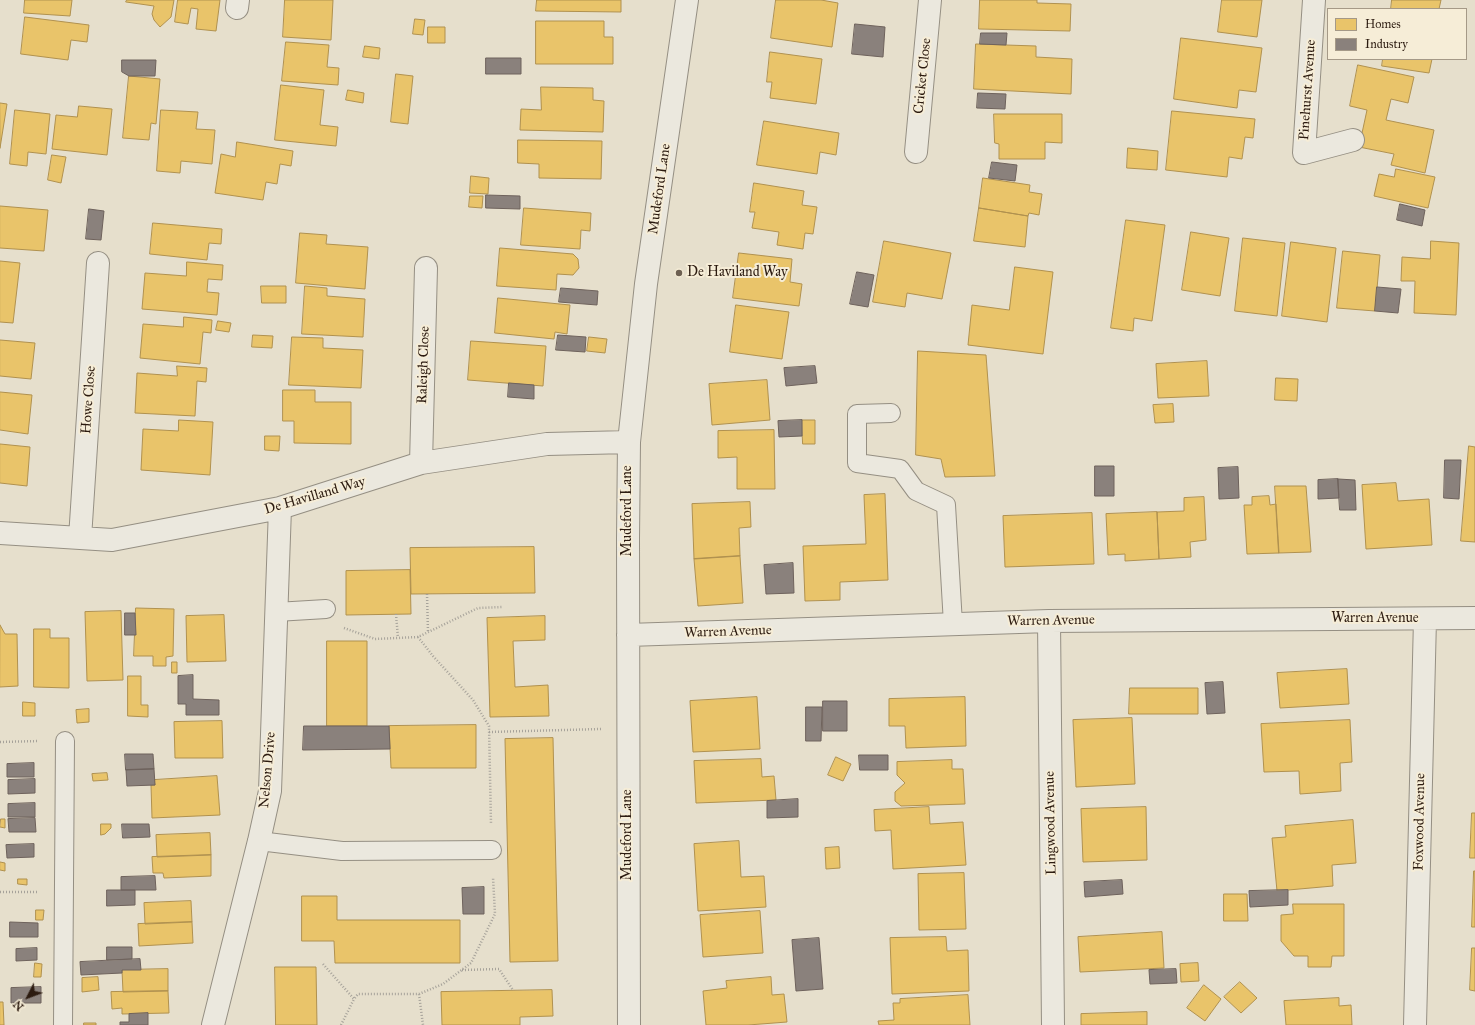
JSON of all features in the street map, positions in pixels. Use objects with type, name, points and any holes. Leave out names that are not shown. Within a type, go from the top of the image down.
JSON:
[{"type":"street","name":"Mudeford Lane","points":[[629,1025],[628,442],[646,284],[687,0]]},
{"type":"street","name":"Cricket Close","points":[[916,152],[930,0]]},
{"type":"street","name":"Pinehurst Avenue","points":[[1314,0],[1304,153],[1353,140]]},
{"type":"street","name":"Howe Close","points":[[80,538],[98,263]]},
{"type":"street","name":"Raleigh Close","points":[[421,463],[426,268]]},
{"type":"street","name":"De Havilland Way","points":[[0,533],[112,540],[280,508],[421,463],[547,444],[628,442]]},
{"type":"street","name":"Nelson Drive","points":[[213,1025],[270,791],[280,508]]},
{"type":"street","name":"Foxwood Avenue","points":[[1415,1025],[1425,618]]},
{"type":"street","name":"Warren Avenue","points":[[628,635],[1048,621],[1475,618]]},
{"type":"street","name":"Lingwood Avenue","points":[[1048,621],[1053,1025]]},
{"type":"lane","points":[[891,413],[858,414],[858,463],[900,469],[916,491],[946,506],[953,624]]},
{"type":"lane","points":[[276,612],[326,609]]},
{"type":"lane","points":[[64,1025],[66,741]]},
{"type":"lane","points":[[259,841],[342,851],[492,850]]},
{"type":"path","points":[[427,594],[428,632]]},
{"type":"path","points":[[339,627],[375,639],[418,637],[478,608],[503,607]]},
{"type":"path","points":[[396,614],[398,638]]},
{"type":"path","points":[[341,1025],[358,994],[419,994],[443,984],[471,963],[495,914],[489,726],[472,700],[418,637]]},
{"type":"path","points":[[489,732],[628,729]]},
{"type":"path","points":[[0,742],[66,741]]},
{"type":"path","points":[[0,892],[64,892]]},
{"type":"path","points":[[323,964],[354,999]]},
{"type":"path","points":[[462,970],[499,969],[513,990]]},
{"type":"path","points":[[419,994],[423,1025]]},
{"type":"building: Homes","points":[[25,0],[72,0],[70,16],[24,13]]},
{"type":"building: Homes","points":[[127,0],[174,0],[171,17],[160,27],[154,20],[152,14],[154,6],[126,2]]},
{"type":"building: Homes","points":[[178,0],[220,0],[216,31],[196,29],[198,9],[191,8],[188,24],[175,22]]},
{"type":"building: Homes","points":[[285,0],[333,0],[331,40],[283,37]]},
{"type":"building: Homes","points":[[537,0],[621,0],[621,12],[536,11]]},
{"type":"building: Homes","points":[[776,0],[821,0],[838,3],[832,47],[771,38]]},
{"type":"building: Homes","points":[[980,0],[1037,0],[1037,3],[1071,4],[1070,31],[979,29]]},
{"type":"building: Homes","points":[[1222,0],[1262,0],[1257,37],[1218,32]]},
{"type":"building: Homes","points":[[1392,0],[1441,0],[1439,8],[1391,8]]},
{"type":"building: Homes","points":[[25,17],[89,25],[87,42],[71,40],[68,60],[21,54]]},
{"type":"building: Homes","points":[[415,19],[425,20],[423,35],[413,34]]},
{"type":"building: Homes","points":[[536,21],[604,21],[604,37],[613,37],[613,64],[536,64]]},
{"type":"building: Homes","points":[[428,27],[445,27],[445,43],[428,43]]},
{"type":"building: Homes","points":[[1181,38],[1262,48],[1256,92],[1239,90],[1237,108],[1174,99]]},
{"type":"building: Homes","points":[[286,42],[329,45],[327,67],[339,68],[338,85],[282,81]]},
{"type":"building: Homes","points":[[976,44],[1036,46],[1036,57],[1072,59],[1071,94],[974,89]]},
{"type":"building: Homes","points":[[365,46],[380,48],[379,59],[363,57]]},
{"type":"building: Homes","points":[[770,52],[822,59],[816,104],[770,98],[772,82],[767,82]]},
{"type":"building: Homes","points":[[1383,60],[1432,60],[1429,73],[1382,66]]},
{"type":"building: Homes","points":[[1358,65],[1414,77],[1408,103],[1391,99],[1386,120],[1434,130],[1425,173],[1391,165],[1394,154],[1359,147],[1367,110],[1350,106]]},
{"type":"building: Homes","points":[[396,74],[413,76],[408,124],[391,122]]},
{"type":"building: Homes","points":[[129,76],[160,79],[156,124],[151,123],[149,140],[123,138]]},
{"type":"building: Homes","points":[[281,85],[324,90],[320,125],[338,127],[336,146],[275,140]]},
{"type":"building: Homes","points":[[541,87],[593,88],[593,100],[604,101],[603,132],[520,130],[521,109],[541,110]]},
{"type":"building: Homes","points":[[348,90],[364,93],[363,103],[346,100]]},
{"type":"building: Homes","points":[[0,103],[7,104],[0,148]]},
{"type":"building: Homes","points":[[79,106],[112,109],[107,155],[52,149],[56,115],[77,117]]},
{"type":"building: Homes","points":[[15,110],[50,114],[46,154],[28,152],[27,166],[10,164]]},
{"type":"building: Homes","points":[[161,110],[198,112],[196,129],[215,130],[212,164],[181,161],[180,173],[157,171]]},
{"type":"building: Homes","points":[[1172,111],[1255,119],[1253,138],[1245,137],[1242,159],[1229,157],[1227,177],[1166,170]]},
{"type":"building: Homes","points":[[994,114],[1062,114],[1062,143],[1045,142],[1045,159],[999,159],[999,144],[995,143]]},
{"type":"building: Homes","points":[[764,121],[839,133],[836,155],[820,152],[817,174],[757,165]]},
{"type":"building: Homes","points":[[518,140],[602,141],[601,179],[539,178],[539,164],[518,163]]},
{"type":"building: Homes","points":[[237,142],[293,151],[291,166],[280,164],[277,184],[266,182],[263,200],[215,193],[221,154],[235,157]]},
{"type":"building: Homes","points":[[1128,148],[1158,151],[1157,170],[1127,168]]},
{"type":"building: Homes","points":[[52,155],[66,157],[61,183],[48,180]]},
{"type":"building: Homes","points":[[1396,169],[1435,177],[1428,208],[1374,196],[1379,174],[1394,177]]},
{"type":"building: Homes","points":[[471,176],[489,178],[488,194],[470,193]]},
{"type":"building: Homes","points":[[983,178],[1030,185],[1029,192],[1042,194],[1039,215],[1029,213],[1028,216],[979,208]]},
{"type":"building: Homes","points":[[754,183],[804,191],[802,205],[817,207],[813,234],[805,233],[803,249],[777,245],[779,232],[752,228],[755,212],[750,212]]},
{"type":"building: Homes","points":[[470,196],[483,196],[482,208],[469,207]]},
{"type":"building: Homes","points":[[0,206],[48,210],[44,251],[0,248]]},
{"type":"building: Homes","points":[[524,208],[591,213],[590,231],[581,230],[580,249],[521,245]]},
{"type":"building: Homes","points":[[979,208],[1028,216],[1025,247],[974,241]]},
{"type":"building: Homes","points":[[1126,220],[1165,225],[1152,321],[1134,318],[1133,331],[1111,328]]},
{"type":"building: Homes","points":[[153,223],[222,229],[221,244],[209,243],[207,260],[150,254]]},
{"type":"building: Homes","points":[[1191,232],[1229,238],[1220,296],[1182,290]]},
{"type":"building: Homes","points":[[300,233],[327,235],[326,244],[368,247],[365,289],[296,283]]},
{"type":"building: Homes","points":[[1243,238],[1285,243],[1277,316],[1235,311]]},
{"type":"building: Homes","points":[[884,241],[951,253],[942,299],[907,293],[905,307],[873,302]]},
{"type":"building: Homes","points":[[1431,241],[1459,243],[1456,315],[1414,313],[1415,281],[1401,281],[1402,257],[1430,259]]},
{"type":"building: Homes","points":[[1291,242],[1336,248],[1327,322],[1282,316]]},
{"type":"building: Homes","points":[[500,248],[573,254],[578,259],[579,268],[573,275],[557,274],[556,290],[497,286]]},
{"type":"building: Homes","points":[[1343,251],[1380,255],[1375,311],[1337,308]]},
{"type":"building: Homes","points":[[739,253],[792,259],[790,282],[802,284],[799,306],[733,298]]},
{"type":"building: Homes","points":[[0,261],[20,263],[13,323],[0,322]]},
{"type":"building: Homes","points":[[187,262],[223,265],[222,280],[208,279],[207,292],[219,293],[217,315],[142,309],[145,273],[186,276]]},
{"type":"building: Homes","points":[[1015,267],[1053,272],[1043,354],[968,345],[972,305],[1009,310]]},
{"type":"building: Homes","points":[[261,286],[286,286],[286,303],[262,303]]},
{"type":"building: Homes","points":[[305,286],[327,288],[327,296],[365,299],[363,337],[302,334]]},
{"type":"building: Homes","points":[[498,298],[570,305],[567,334],[555,332],[554,339],[495,333]]},
{"type":"building: Homes","points":[[736,305],[789,312],[782,359],[730,352]]},
{"type":"building: Homes","points":[[184,317],[212,320],[211,333],[203,332],[200,364],[140,358],[143,324],[183,327]]},
{"type":"building: Homes","points":[[218,321],[231,323],[229,332],[216,330]]},
{"type":"building: Homes","points":[[253,335],[273,336],[272,348],[252,347]]},
{"type":"building: Homes","points":[[292,337],[323,338],[323,348],[363,350],[361,388],[289,385]]},
{"type":"building: Homes","points":[[589,337],[607,339],[605,353],[587,351]]},
{"type":"building: Homes","points":[[0,340],[35,343],[31,379],[0,376]]},
{"type":"building: Homes","points":[[471,341],[546,346],[543,386],[468,380]]},
{"type":"building: Homes","points":[[918,351],[986,355],[995,476],[945,477],[941,459],[916,455]]},
{"type":"building: Homes","points":[[1207,361],[1209,396],[1158,398],[1156,364]]},
{"type":"building: Homes","points":[[177,366],[207,368],[206,382],[197,381],[195,416],[135,413],[137,373],[177,376]]},
{"type":"building: Homes","points":[[1276,378],[1298,379],[1297,401],[1275,400]]},
{"type":"building: Homes","points":[[767,380],[770,420],[712,425],[709,384]]},
{"type":"building: Homes","points":[[283,390],[315,390],[315,402],[351,402],[351,444],[294,443],[294,421],[283,421]]},
{"type":"building: Homes","points":[[0,392],[32,395],[28,434],[0,430]]},
{"type":"building: Homes","points":[[1173,404],[1174,422],[1155,423],[1153,405]]},
{"type":"building: Homes","points":[[179,420],[213,422],[210,475],[141,470],[143,429],[178,431]]},
{"type":"building: Homes","points":[[802,420],[815,420],[815,444],[803,444]]},
{"type":"building: Homes","points":[[774,430],[775,489],[737,489],[737,457],[718,458],[718,431]]},
{"type":"building: Homes","points":[[265,436],[280,436],[279,451],[265,450]]},
{"type":"building: Homes","points":[[0,444],[30,447],[27,486],[0,483]]},
{"type":"building: Homes","points":[[1469,446],[1475,447],[1475,542],[1461,541]]},
{"type":"building: Homes","points":[[1396,483],[1398,501],[1429,499],[1432,545],[1366,549],[1362,485]]},
{"type":"building: Homes","points":[[1275,486],[1306,486],[1311,552],[1279,553]]},
{"type":"building: Homes","points":[[885,494],[888,580],[840,582],[840,600],[805,601],[803,546],[866,544],[864,495]]},
{"type":"building: Homes","points":[[1269,496],[1270,505],[1276,504],[1279,553],[1247,554],[1244,505],[1252,505],[1252,497]]},
{"type":"building: Homes","points":[[1204,497],[1206,540],[1190,542],[1191,557],[1159,559],[1157,512],[1184,511],[1184,498]]},
{"type":"building: Homes","points":[[750,502],[751,527],[739,528],[740,556],[694,559],[692,504]]},
{"type":"building: Homes","points":[[1157,512],[1159,559],[1125,561],[1125,554],[1108,555],[1106,514]]},
{"type":"building: Homes","points":[[1092,513],[1094,564],[1005,567],[1003,516]]},
{"type":"building: Homes","points":[[534,547],[535,593],[411,594],[410,548]]},
{"type":"building: Homes","points":[[740,556],[743,603],[698,606],[694,559]]},
{"type":"building: Homes","points":[[410,570],[411,614],[346,615],[346,571]]},
{"type":"building: Homes","points":[[136,608],[174,609],[173,656],[166,657],[166,666],[153,666],[153,656],[134,656]]},
{"type":"building: Homes","points":[[121,611],[123,680],[87,681],[85,612]]},
{"type":"building: Homes","points":[[224,615],[226,661],[187,662],[186,616]]},
{"type":"building: Homes","points":[[545,616],[545,640],[513,641],[515,687],[548,685],[549,716],[490,717],[487,618]]},
{"type":"building: Homes","points":[[0,625],[5,634],[17,634],[18,686],[0,687]]},
{"type":"building: Homes","points":[[34,629],[50,629],[50,638],[69,638],[69,688],[34,687]]},
{"type":"building: Homes","points":[[327,641],[367,641],[367,726],[327,726]]},
{"type":"building: Homes","points":[[172,662],[177,662],[177,673],[172,673]]},
{"type":"building: Homes","points":[[1347,669],[1349,704],[1280,708],[1277,673]]},
{"type":"building: Homes","points":[[128,676],[141,676],[141,705],[148,705],[148,717],[128,716]]},
{"type":"building: Homes","points":[[1130,688],[1198,688],[1198,714],[1129,714]]},
{"type":"building: Homes","points":[[757,697],[760,749],[693,752],[690,701]]},
{"type":"building: Homes","points":[[965,697],[966,746],[906,748],[905,726],[889,726],[889,699]]},
{"type":"building: Homes","points":[[23,702],[35,703],[35,716],[23,716]]},
{"type":"building: Homes","points":[[89,709],[89,722],[77,723],[76,710]]},
{"type":"building: Homes","points":[[1132,718],[1135,784],[1076,787],[1073,720]]},
{"type":"building: Homes","points":[[1350,720],[1352,762],[1340,763],[1341,791],[1300,794],[1299,771],[1264,772],[1261,724]]},
{"type":"building: Homes","points":[[222,721],[223,758],[175,758],[174,722]]},
{"type":"building: Homes","points":[[476,725],[476,768],[391,768],[389,726]]},
{"type":"building: Homes","points":[[553,738],[558,961],[510,962],[505,739]]},
{"type":"building: Homes","points":[[836,757],[851,764],[843,781],[828,775]]},
{"type":"building: Homes","points":[[761,759],[762,777],[774,776],[776,800],[696,803],[694,761]]},
{"type":"building: Homes","points":[[952,760],[952,769],[963,769],[965,804],[901,806],[895,801],[895,792],[905,783],[897,775],[897,762]]},
{"type":"building: Homes","points":[[107,773],[108,780],[93,781],[92,774]]},
{"type":"building: Homes","points":[[217,776],[220,815],[152,818],[151,785],[155,785],[154,780]]},
{"type":"building: Homes","points":[[929,807],[930,824],[963,822],[966,865],[893,869],[891,830],[875,831],[874,810]]},
{"type":"building: Homes","points":[[1146,807],[1147,860],[1083,862],[1081,809]]},
{"type":"building: Homes","points":[[1472,813],[1475,813],[1475,858],[1470,858]]},
{"type":"building: Homes","points":[[1,819],[5,819],[5,828],[0,827]]},
{"type":"building: Homes","points":[[1353,820],[1356,863],[1332,865],[1333,886],[1277,891],[1272,838],[1286,837],[1285,826]]},
{"type":"building: Homes","points":[[101,824],[111,824],[111,828],[105,834],[101,835]]},
{"type":"building: Homes","points":[[210,833],[211,855],[157,857],[156,835]]},
{"type":"building: Homes","points":[[739,841],[741,877],[764,876],[766,907],[698,911],[694,844]]},
{"type":"building: Homes","points":[[839,847],[840,868],[826,869],[825,848]]},
{"type":"building: Homes","points":[[211,855],[211,876],[164,878],[163,873],[153,873],[152,857]]},
{"type":"building: Homes","points":[[0,862],[5,863],[5,871],[0,870]]},
{"type":"building: Homes","points":[[1474,871],[1475,927],[1472,927]]},
{"type":"building: Homes","points":[[964,873],[966,929],[919,930],[918,874]]},
{"type":"building: Homes","points":[[18,879],[27,879],[27,885],[18,884]]},
{"type":"building: Homes","points":[[1224,894],[1247,894],[1248,921],[1224,921]]},
{"type":"building: Homes","points":[[302,896],[337,896],[337,920],[460,920],[460,963],[335,963],[334,941],[302,941]]},
{"type":"building: Homes","points":[[191,901],[192,922],[145,924],[144,903]]},
{"type":"building: Homes","points":[[1293,904],[1344,904],[1344,956],[1332,956],[1331,967],[1308,967],[1308,956],[1294,956],[1281,941],[1281,915],[1293,914]]},
{"type":"building: Homes","points":[[36,910],[44,910],[43,920],[36,920]]},
{"type":"building: Homes","points":[[760,911],[763,953],[703,957],[700,915]]},
{"type":"building: Homes","points":[[192,922],[193,943],[139,946],[138,924]]},
{"type":"building: Homes","points":[[1162,932],[1164,968],[1080,972],[1078,937]]},
{"type":"building: Homes","points":[[946,937],[947,951],[968,950],[969,991],[892,994],[890,938]]},
{"type":"building: Homes","points":[[1472,948],[1475,948],[1475,991],[1470,990]]},
{"type":"building: Homes","points":[[35,963],[42,964],[41,977],[34,977]]},
{"type":"building: Homes","points":[[1198,963],[1199,981],[1181,982],[1180,964]]},
{"type":"building: Homes","points":[[275,967],[316,967],[317,1025],[276,1025]]},
{"type":"building: Homes","points":[[168,969],[168,991],[123,992],[122,970]]},
{"type":"building: Homes","points":[[98,977],[99,990],[82,992],[82,978]]},
{"type":"building: Homes","points":[[771,977],[772,995],[784,994],[787,1022],[748,1025],[706,1025],[703,991],[727,988],[726,981]]},
{"type":"building: Homes","points":[[1240,982],[1257,998],[1241,1013],[1224,997]]},
{"type":"building: Homes","points":[[1204,985],[1221,999],[1205,1021],[1187,1008]]},
{"type":"building: Homes","points":[[552,990],[553,1016],[520,1017],[520,1025],[442,1025],[441,992]]},
{"type":"building: Homes","points":[[168,991],[169,1013],[122,1014],[122,1008],[112,1009],[111,992]]},
{"type":"building: Homes","points":[[968,995],[970,1025],[879,1025],[878,1021],[894,1020],[893,1003],[900,1003],[900,999]]},
{"type":"building: Homes","points":[[1339,998],[1339,1006],[1351,1005],[1352,1025],[1286,1025],[1284,1001]]},
{"type":"building: Homes","points":[[0,1002],[3,1002],[4,1025],[0,1025]]},
{"type":"building: Homes","points":[[1147,1012],[1147,1025],[1081,1025],[1081,1014]]},
{"type":"building: Homes","points":[[84,1023],[96,1023],[96,1025],[84,1025]]},
{"type":"building: Industry","points":[[855,24],[885,27],[883,57],[852,54]]},
{"type":"building: Industry","points":[[981,33],[1007,33],[1006,45],[980,44]]},
{"type":"building: Industry","points":[[486,58],[521,58],[521,74],[486,74]]},
{"type":"building: Industry","points":[[122,60],[156,60],[155,76],[129,76],[122,72]]},
{"type":"building: Industry","points":[[978,93],[1006,94],[1005,109],[977,108]]},
{"type":"building: Industry","points":[[992,162],[1017,165],[1015,181],[989,178]]},
{"type":"building: Industry","points":[[486,195],[520,196],[520,209],[486,208]]},
{"type":"building: Industry","points":[[1400,204],[1425,210],[1422,226],[1397,220]]},
{"type":"building: Industry","points":[[89,209],[104,211],[101,240],[86,239]]},
{"type":"building: Industry","points":[[857,272],[874,275],[868,307],[850,304]]},
{"type":"building: Industry","points":[[1377,287],[1401,289],[1398,313],[1375,311]]},
{"type":"building: Industry","points":[[561,288],[598,291],[597,305],[559,302]]},
{"type":"building: Industry","points":[[558,335],[586,337],[585,352],[556,350]]},
{"type":"building: Industry","points":[[815,366],[817,383],[786,386],[784,368]]},
{"type":"building: Industry","points":[[509,383],[534,385],[534,399],[508,397]]},
{"type":"building: Industry","points":[[802,420],[802,436],[779,437],[778,421]]},
{"type":"building: Industry","points":[[1445,460],[1461,460],[1459,499],[1444,498]]},
{"type":"building: Industry","points":[[1095,466],[1114,466],[1114,496],[1095,496]]},
{"type":"building: Industry","points":[[1238,467],[1239,498],[1219,499],[1218,468]]},
{"type":"building: Industry","points":[[1338,479],[1355,480],[1356,510],[1340,510]]},
{"type":"building: Industry","points":[[1338,479],[1339,498],[1318,499],[1318,480]]},
{"type":"building: Industry","points":[[793,563],[794,593],[766,594],[764,565]]},
{"type":"building: Industry","points":[[125,613],[135,613],[136,635],[125,635]]},
{"type":"building: Industry","points":[[193,675],[193,699],[219,700],[219,715],[186,715],[186,704],[178,704],[178,676]]},
{"type":"building: Industry","points":[[1223,682],[1225,713],[1207,714],[1205,683]]},
{"type":"building: Industry","points":[[823,701],[847,701],[847,731],[823,731]]},
{"type":"building: Industry","points":[[806,707],[822,707],[821,741],[806,741]]},
{"type":"building: Industry","points":[[304,726],[389,726],[390,749],[303,750]]},
{"type":"building: Industry","points":[[125,754],[153,754],[154,769],[126,770]]},
{"type":"building: Industry","points":[[859,755],[888,755],[888,770],[860,770]]},
{"type":"building: Industry","points":[[34,763],[34,777],[7,777],[7,764]]},
{"type":"building: Industry","points":[[154,769],[155,785],[127,786],[126,770]]},
{"type":"building: Industry","points":[[35,779],[35,793],[8,794],[8,780]]},
{"type":"building: Industry","points":[[798,799],[798,817],[767,818],[767,801]]},
{"type":"building: Industry","points":[[35,803],[35,817],[8,817],[8,804]]},
{"type":"building: Industry","points":[[35,818],[36,832],[9,832],[8,819]]},
{"type":"building: Industry","points":[[122,824],[149,824],[150,837],[123,838]]},
{"type":"building: Industry","points":[[34,844],[34,857],[7,858],[6,845]]},
{"type":"building: Industry","points":[[155,876],[156,890],[121,890],[121,877]]},
{"type":"building: Industry","points":[[1122,880],[1123,894],[1085,897],[1084,882]]},
{"type":"building: Industry","points":[[484,887],[484,914],[463,914],[462,888]]},
{"type":"building: Industry","points":[[107,890],[135,890],[135,905],[107,906]]},
{"type":"building: Industry","points":[[1288,890],[1288,905],[1250,907],[1249,891]]},
{"type":"building: Industry","points":[[10,922],[38,923],[38,937],[10,937]]},
{"type":"building: Industry","points":[[819,938],[823,989],[796,991],[792,940]]},
{"type":"building: Industry","points":[[107,947],[132,947],[132,959],[107,960]]},
{"type":"building: Industry","points":[[37,948],[37,960],[16,961],[16,949]]},
{"type":"building: Industry","points":[[140,959],[141,970],[122,970],[122,973],[81,975],[80,962]]},
{"type":"building: Industry","points":[[1176,969],[1177,983],[1150,984],[1149,970]]},
{"type":"building: Industry","points":[[41,987],[41,1003],[11,1003],[11,988]]},
{"type":"building: Industry","points":[[148,1013],[148,1025],[120,1025],[120,1022],[129,1022],[129,1014]]},
{"type":"place","name":"De Haviland Way","points":[[679,273]]}]
